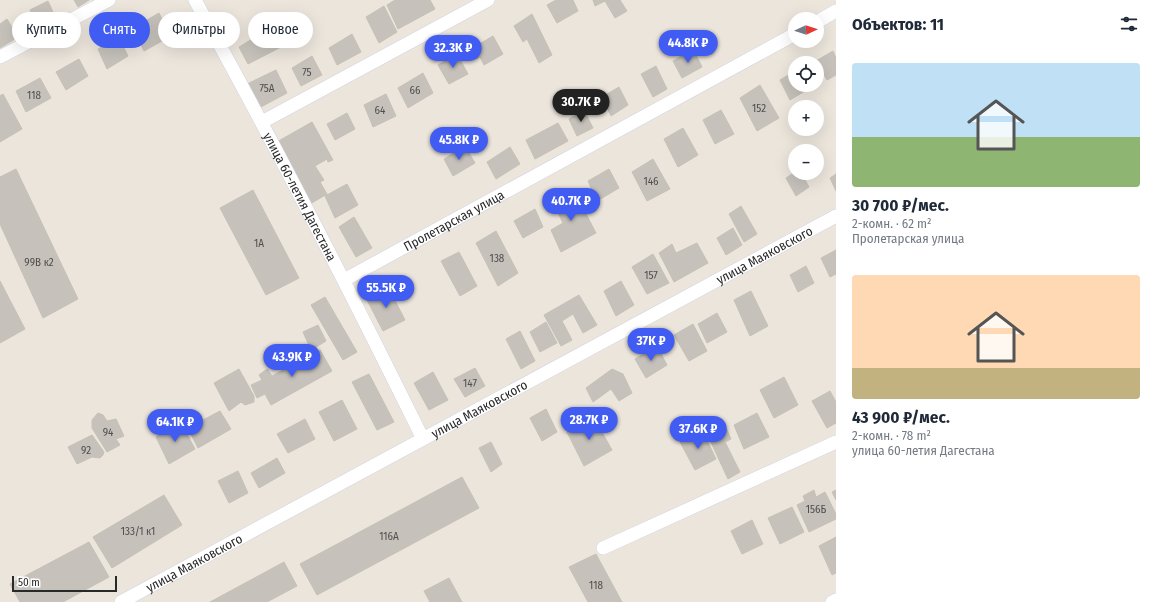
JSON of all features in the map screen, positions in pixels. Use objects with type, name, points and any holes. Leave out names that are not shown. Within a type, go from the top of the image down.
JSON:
[{"type":"street","points":[[0,57],[109,0]]},
{"type":"street","name":"улица 60-летия Дагестана","points":[[195,0],[262,122],[344,280],[423,439]]},
{"type":"street","points":[[262,122],[488,0]]},
{"type":"street","points":[[824,18],[836,11]]},
{"type":"street","name":"Пролетарская улица","points":[[344,280],[788,38]]},
{"type":"street","name":"улица Маяковского","points":[[121,602],[836,216]]},
{"type":"street","points":[[603,548],[836,442]]},
{"type":"street","points":[[832,602],[836,600]]},
{"type":"building","points":[[74,0],[89,0],[78,7]]},
{"type":"building","points":[[395,0],[430,0],[435,9],[398,29],[387,5]]},
{"type":"building","points":[[556,0],[573,0],[578,11],[557,23],[547,5]]},
{"type":"building","points":[[593,0],[620,0],[627,11],[615,18],[605,1],[595,6]]},
{"type":"building","points":[[48,1],[53,12],[31,12],[30,10]]},
{"type":"building","points":[[384,6],[397,32],[379,43],[366,17]]},
{"type":"building","points":[[158,14],[158,43],[150,48],[150,18]]},
{"type":"building","points":[[532,14],[552,55],[539,63],[527,39],[523,42],[514,26]]},
{"type":"building","points":[[7,19],[12,27],[12,41],[0,48],[0,24]]},
{"type":"building","points":[[352,34],[361,52],[337,65],[329,48]]},
{"type":"building","points":[[493,36],[503,54],[484,65],[480,57],[476,59],[471,49]]},
{"type":"building","points":[[248,42],[248,48],[279,48],[248,64],[240,46]]},
{"type":"building","points":[[124,48],[128,56],[107,69],[98,49]]},
{"type":"building","points":[[143,48],[149,48],[144,51]]},
{"type":"building","points":[[693,49],[702,67],[682,78],[673,61]]},
{"type":"building","points":[[833,51],[836,58],[836,75],[827,80],[824,75],[824,56]]},
{"type":"building","points":[[457,54],[468,74],[449,84],[438,65]]},
{"type":"building","points":[[312,56],[322,75],[301,86],[292,68]]},
{"type":"building","points":[[79,59],[88,76],[66,90],[56,72]]},
{"type":"building","points":[[656,66],[667,89],[653,97],[641,74]]},
{"type":"building","points":[[276,70],[287,93],[259,108],[247,84]]},
{"type":"building","points":[[423,73],[433,93],[408,108],[398,88]]},
{"type":"building","points":[[788,75],[788,92],[803,92],[790,100],[780,80]]},
{"type":"building","points":[[40,78],[51,98],[26,112],[16,91]]},
{"type":"building","points":[[760,85],[779,118],[757,131],[740,98]]},
{"type":"building","points":[[619,87],[628,105],[611,116],[602,97]]},
{"type":"building","points":[[3,94],[22,129],[0,142],[0,96]]},
{"type":"building","points":[[386,94],[396,116],[373,127],[364,105]]},
{"type":"building","points":[[584,110],[593,128],[577,136],[569,119]]},
{"type":"building","points":[[721,110],[734,134],[715,144],[703,120]]},
{"type":"building","points":[[347,113],[355,129],[335,140],[327,124]]},
{"type":"building","points":[[312,122],[333,160],[328,162],[327,159],[315,166],[324,180],[320,182],[327,194],[310,204],[275,143]]},
{"type":"building","points":[[558,123],[568,141],[535,159],[526,140]]},
{"type":"building","points":[[683,128],[698,155],[678,167],[664,139]]},
{"type":"building","points":[[465,146],[475,163],[453,176],[444,159]]},
{"type":"building","points":[[510,147],[520,164],[496,179],[487,162]]},
{"type":"building","points":[[653,159],[670,189],[647,201],[632,172]]},
{"type":"building","points":[[16,169],[78,299],[43,318],[0,224],[0,177]]},
{"type":"building","points":[[609,169],[619,188],[597,201],[588,181]]},
{"type":"building","points":[[836,174],[836,191],[830,178]]},
{"type":"building","points":[[788,177],[788,180],[805,180],[809,187],[796,196],[786,178]]},
{"type":"building","points":[[347,184],[358,205],[335,218],[325,196]]},
{"type":"building","points":[[573,189],[596,233],[561,252],[551,230],[563,223],[552,200]]},
{"type":"building","points":[[253,190],[299,278],[266,295],[220,208]]},
{"type":"building","points":[[741,206],[757,234],[744,242],[729,214]]},
{"type":"building","points":[[535,209],[543,227],[523,238],[514,221]]},
{"type":"building","points":[[354,217],[372,248],[356,257],[339,227]]},
{"type":"building","points":[[733,228],[742,245],[726,255],[717,238]]},
{"type":"building","points":[[496,231],[518,273],[498,286],[476,243]]},
{"type":"building","points":[[697,243],[708,263],[674,282],[659,253],[672,244],[676,253]]},
{"type":"building","points":[[836,250],[836,274],[830,277],[821,258]]},
{"type":"building","points":[[459,252],[477,286],[460,296],[441,261]]},
{"type":"building","points":[[653,254],[669,283],[647,294],[632,267]]},
{"type":"building","points":[[806,266],[814,283],[798,292],[790,275]]},
{"type":"building","points":[[0,281],[25,329],[0,343]]},
{"type":"building","points":[[621,281],[634,305],[616,316],[604,291]]},
{"type":"building","points":[[388,287],[405,320],[383,331],[366,298]]},
{"type":"building","points":[[751,291],[768,326],[750,336],[734,300]]},
{"type":"building","points":[[579,295],[597,325],[583,333],[573,314],[562,321],[572,340],[561,346],[544,315]]},
{"type":"building","points":[[325,297],[357,352],[343,360],[311,305]]},
{"type":"building","points":[[717,313],[727,332],[707,343],[698,324]]},
{"type":"building","points":[[546,322],[557,343],[540,352],[530,332]]},
{"type":"building","points":[[693,324],[707,351],[689,361],[674,335]]},
{"type":"building","points":[[318,325],[326,341],[311,350],[303,332]]},
{"type":"building","points":[[520,331],[535,361],[521,369],[506,339]]},
{"type":"building","points":[[657,346],[667,365],[646,378],[635,359]]},
{"type":"building","points":[[320,350],[332,371],[271,405],[265,394],[257,398],[251,385],[262,380],[259,375],[267,369],[272,376]]},
{"type":"building","points":[[475,368],[485,386],[465,397],[454,379]]},
{"type":"building","points":[[239,369],[254,396],[254,402],[245,405],[241,402],[229,411],[214,383]]},
{"type":"building","points":[[612,369],[623,374],[632,393],[619,401],[611,389],[593,402],[586,388]]},
{"type":"building","points":[[433,372],[448,400],[429,410],[414,383]]},
{"type":"building","points":[[369,374],[394,422],[377,430],[352,382]]},
{"type":"building","points":[[784,377],[798,405],[774,418],[760,390]]},
{"type":"building","points":[[830,391],[836,402],[836,423],[827,428],[812,401]]},
{"type":"building","points":[[342,400],[357,429],[334,441],[319,412]]},
{"type":"building","points":[[546,409],[557,432],[542,441],[530,418]]},
{"type":"building","points":[[220,411],[231,429],[198,448],[188,428]]},
{"type":"building","points":[[98,413],[103,415],[107,421],[116,419],[124,436],[116,439],[120,445],[107,452],[92,428],[92,420]]},
{"type":"building","points":[[757,413],[769,437],[744,449],[734,425]]},
{"type":"building","points":[[593,416],[612,450],[584,466],[567,432]]},
{"type":"building","points":[[305,419],[315,439],[288,453],[277,434]]},
{"type":"building","points":[[181,423],[195,449],[169,464],[156,437]]},
{"type":"building","points":[[726,428],[731,439],[725,442],[740,472],[728,479],[709,438]]},
{"type":"building","points":[[702,430],[716,459],[695,470],[680,442]]},
{"type":"building","points":[[92,435],[104,452],[103,455],[100,458],[92,457],[77,464],[68,447]]},
{"type":"building","points":[[491,442],[502,464],[491,472],[479,448]]},
{"type":"building","points":[[277,458],[285,473],[259,488],[251,473]]},
{"type":"building","points":[[238,471],[248,493],[229,503],[218,481]]},
{"type":"building","points":[[462,477],[479,508],[317,595],[300,564]]},
{"type":"building","points":[[814,490],[816,497],[825,492],[836,514],[836,519],[809,532],[797,505],[805,501],[803,496]]},
{"type":"building","points":[[836,490],[836,500],[832,492]]},
{"type":"building","points":[[164,495],[182,525],[112,568],[93,537]]},
{"type":"building","points":[[792,507],[804,532],[780,544],[768,518]]},
{"type":"building","points":[[752,520],[763,544],[742,554],[731,531]]},
{"type":"building","points":[[836,537],[836,573],[832,575],[819,546]]},
{"type":"building","points":[[89,542],[109,577],[63,602],[20,602],[10,584]]},
{"type":"building","points":[[596,554],[622,602],[588,602],[569,567]]},
{"type":"building","points":[[284,562],[297,586],[267,602],[210,602]]},
{"type":"building","points":[[449,578],[462,602],[430,602],[424,591]]}]
